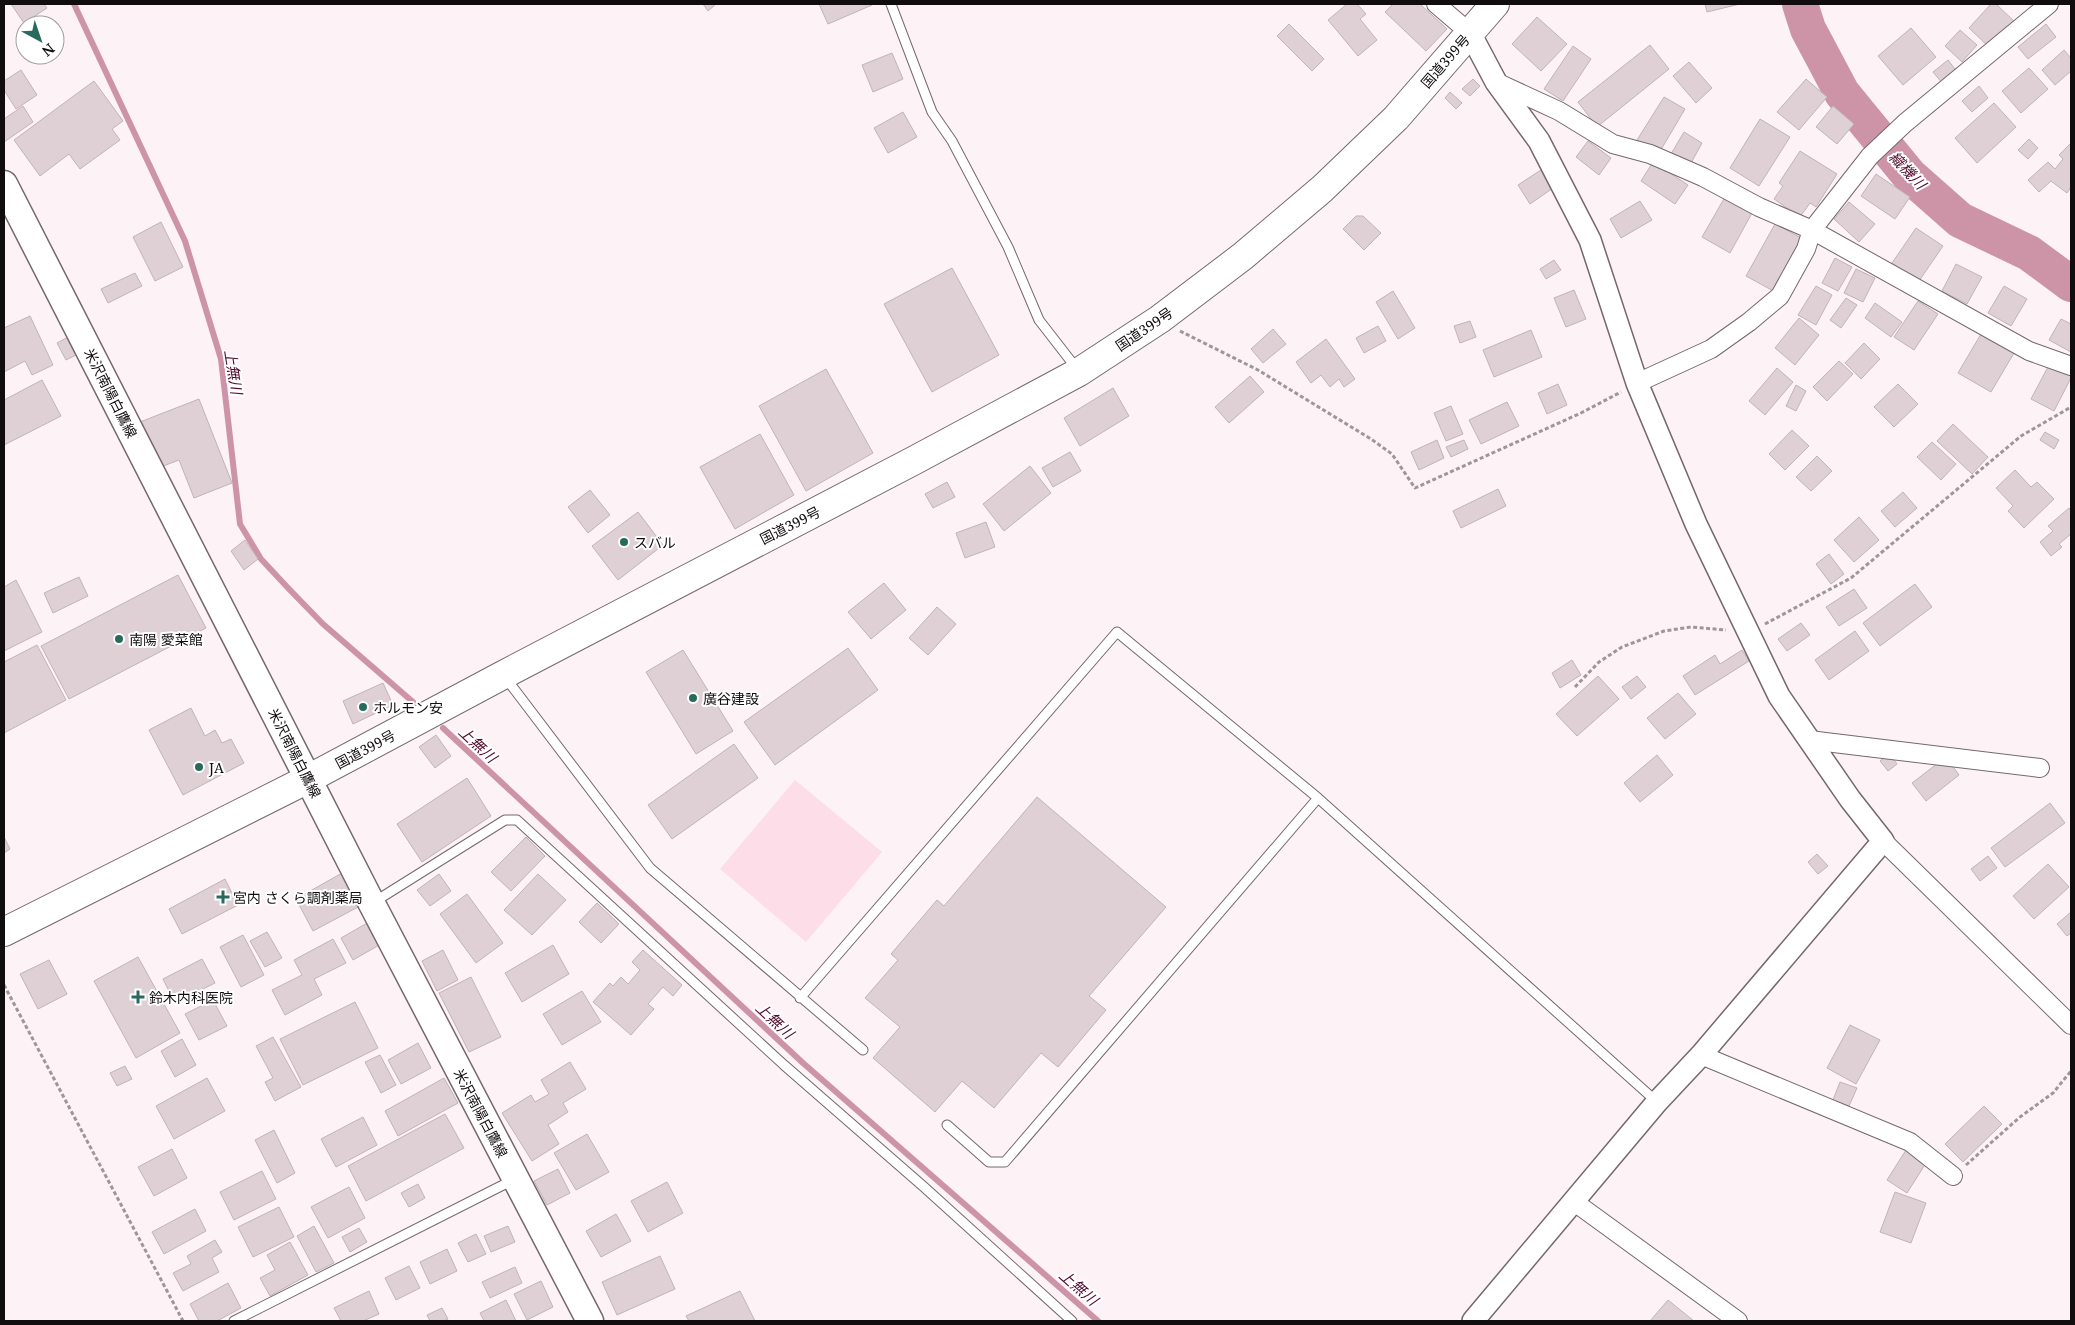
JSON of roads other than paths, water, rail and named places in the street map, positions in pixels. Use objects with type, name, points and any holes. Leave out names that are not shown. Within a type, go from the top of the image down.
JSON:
[{"type":"highway","name":"国道399号","points":[[4,932],[308,779],[1080,372],[1160,319],[1243,256],[1322,188],[1396,118],[1495,4]]},
{"type":"main road","name":"米沢南陽白鷹線","points":[[4,184],[372,904],[590,1321]]},
{"type":"street","points":[[1436,4],[1470,33],[1496,82],[1539,141],[1590,240],[1637,383],[1696,524],[1779,696],[1850,799],[1883,840],[2071,1025]]},
{"type":"street","points":[[1637,383],[1711,349],[1749,322],[1780,296],[1806,249],[1812,230],[1870,156],[1905,124],[2049,4]]},
{"type":"street","points":[[1496,82],[1559,111],[1613,144],[1650,154],[1703,177],[1759,207],[1812,230],[2029,351],[2071,366]]},
{"type":"street","points":[[1809,740],[2040,768]]},
{"type":"street","points":[[1473,1321],[1657,1102],[1701,1056],[1883,840]]},
{"type":"street","points":[[1701,1056],[1910,1142],[1953,1176]]},
{"type":"street","points":[[1573,1201],[1738,1321]]},
{"type":"lane","points":[[891,4],[932,112],[952,141],[1008,246],[1039,320],[1080,372]]},
{"type":"lane","points":[[800,998],[1117,632],[1318,798],[1657,1102]]},
{"type":"lane","points":[[503,675],[650,868],[800,998],[864,1050]]},
{"type":"lane","points":[[947,1125],[989,1162],[1006,1162],[1318,798]]},
{"type":"lane","points":[[372,904],[505,820],[518,820],[784,1064],[1072,1321]]},
{"type":"lane","points":[[234,1321],[516,1178]]},
{"type":"waterway","name":"上無川","points":[[74,4],[185,241],[221,359],[240,524],[261,559],[323,624],[413,702]]},
{"type":"waterway","name":"織機川","points":[[1800,4],[1808,29],[1842,93],[1909,175],[1960,220],[2029,253],[2071,284]]},
{"type":"waterway","name":"上無川","points":[[443,728],[803,1063],[1098,1321]]},
{"type":"place","name":"スバル","points":[[624,542]]},
{"type":"place","name":"南陽 愛菜館","points":[[119,639]]},
{"type":"place","name":"廣谷建設","points":[[693,698]]},
{"type":"place","name":"ホルモン安","points":[[363,707]]},
{"type":"place","name":"JA","points":[[199,767]]},
{"type":"place","name":"宮内 さくら調剤薬局","points":[[223,897]]},
{"type":"place","name":"鈴木内科医院","points":[[138,997]]}]
